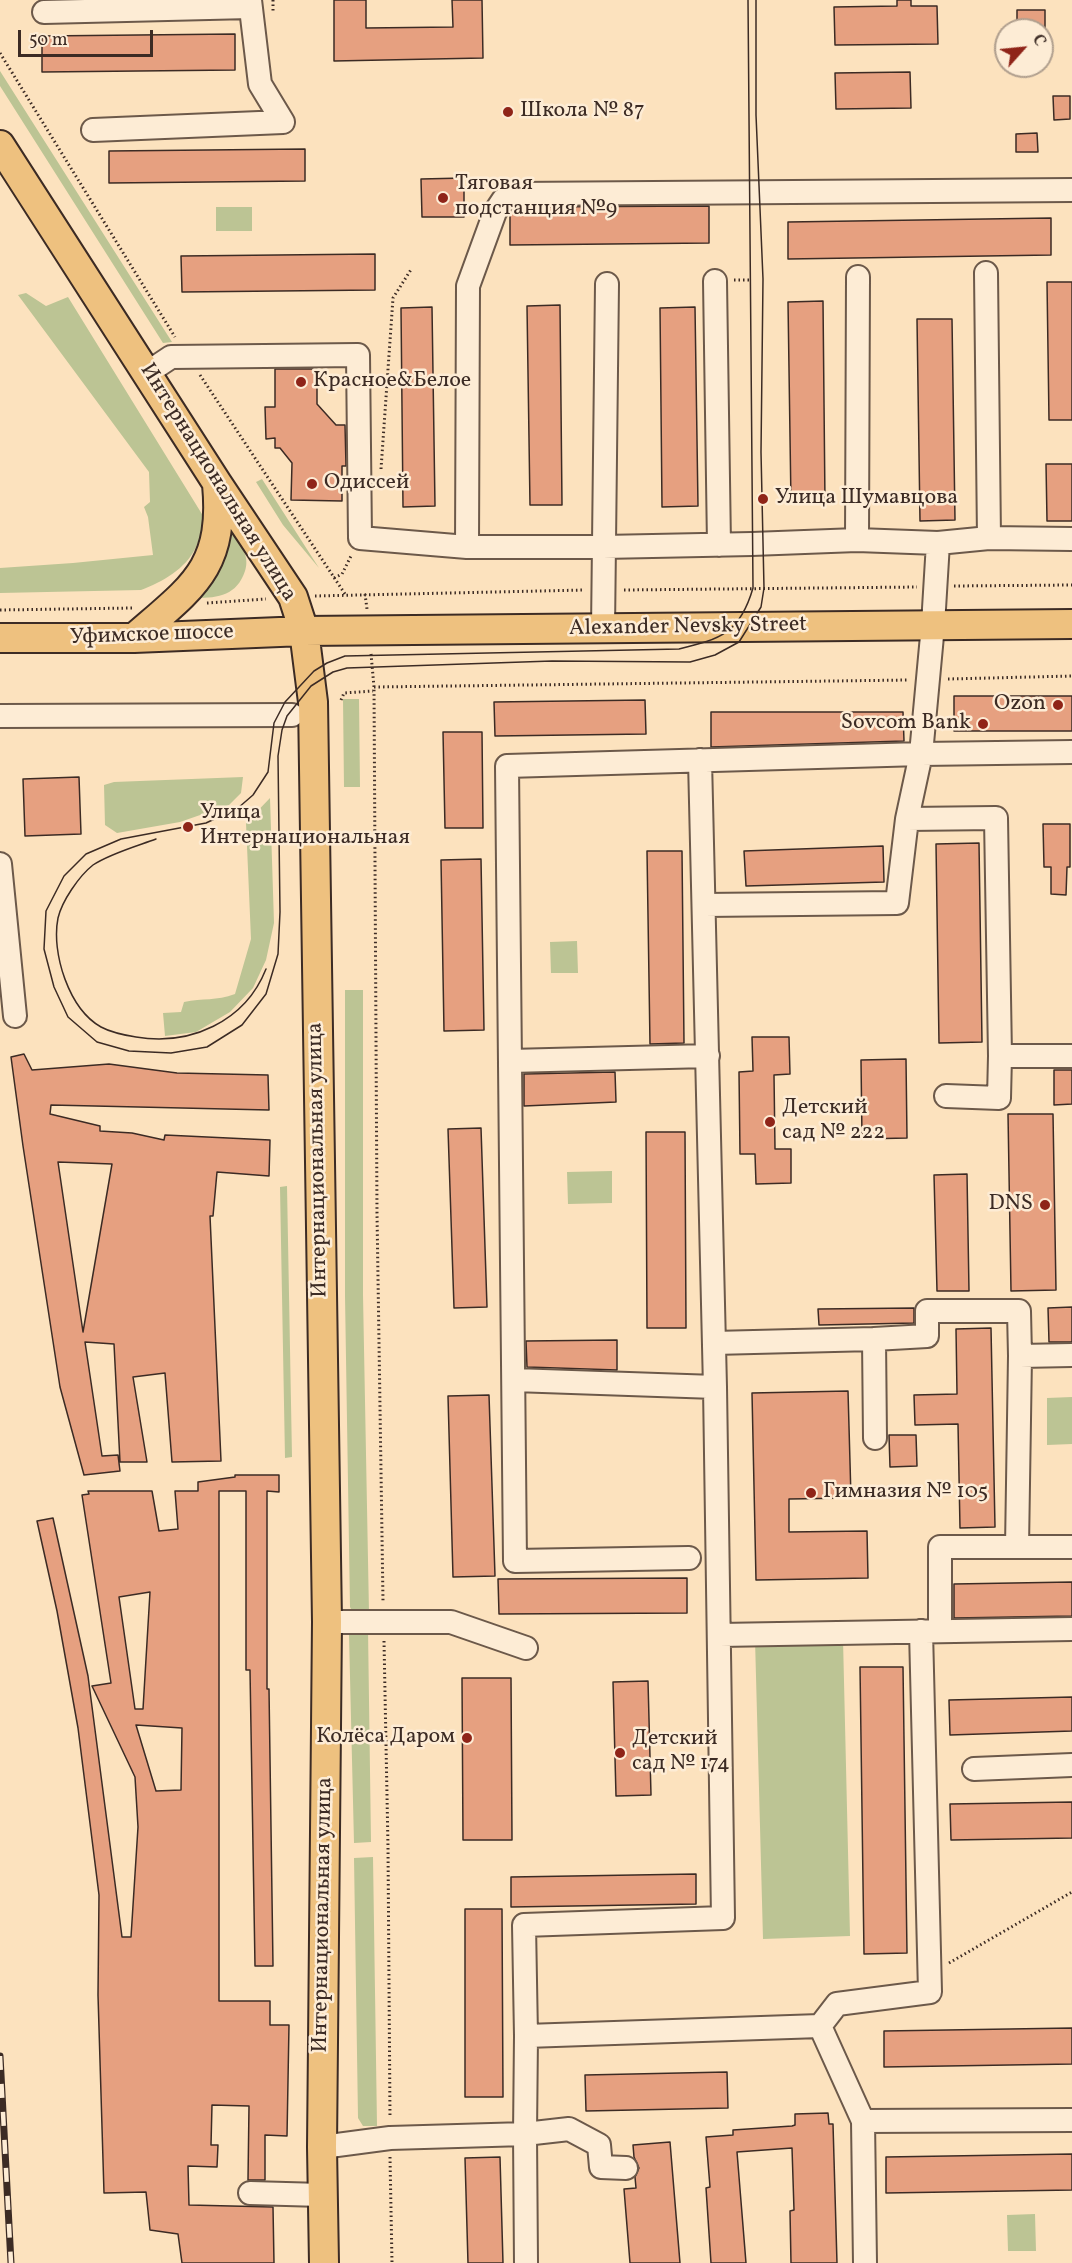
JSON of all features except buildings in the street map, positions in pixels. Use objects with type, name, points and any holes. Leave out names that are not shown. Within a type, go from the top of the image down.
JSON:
[{"type":"main road","name":"Интернациональная улица","points":[[0,145],[216,483],[293,597],[304,631],[313,702],[327,1622],[322,2147],[324,2263]]},
{"type":"main road","points":[[134,638],[172,606],[206,567],[215,545],[219,514],[216,483]]},
{"type":"main road","name":"Alexander Nevsky Street","points":[[304,631],[1072,624]]},
{"type":"main road","name":"Уфимское шоссе","points":[[0,638],[134,638],[304,631]]},
{"type":"lane","points":[[44,12],[250,3],[260,84],[282,122],[93,130]]},
{"type":"lane","points":[[467,546],[468,286],[495,212],[503,200],[514,194],[1072,190]]},
{"type":"lane","points":[[986,273],[989,538]]},
{"type":"lane","points":[[857,540],[858,277]]},
{"type":"lane","points":[[715,281],[719,545]]},
{"type":"lane","points":[[603,629],[607,284]]},
{"type":"lane","points":[[147,373],[171,357],[358,355],[360,538],[467,546],[603,547],[857,540],[939,543],[989,538],[1072,539]]},
{"type":"lane","points":[[704,905],[897,903],[907,819],[921,754],[939,543]]},
{"type":"lane","points":[[0,716],[292,716]]},
{"type":"lane","points":[[689,1558],[515,1561],[507,766],[1072,752]]},
{"type":"lane","points":[[526,2263],[524,1925],[723,1918],[720,1635],[700,760]]},
{"type":"lane","points":[[907,819],[996,818],[999,1098],[946,1096]]},
{"type":"lane","points":[[0,864],[15,1016]]},
{"type":"lane","points":[[510,1061],[708,1056]]},
{"type":"lane","points":[[1000,1056],[1072,1056]]},
{"type":"lane","points":[[714,1343],[927,1336],[927,1311],[1019,1311],[1017,1547]]},
{"type":"lane","points":[[874,1339],[875,1438]]},
{"type":"lane","points":[[1020,1356],[1072,1356]]},
{"type":"lane","points":[[514,1380],[715,1387]]},
{"type":"lane","points":[[820,2026],[837,2004],[930,1992],[931,1631],[940,1547],[1072,1547]]},
{"type":"lane","points":[[327,1622],[451,1622],[526,1648]]},
{"type":"lane","points":[[720,1635],[1072,1629]]},
{"type":"lane","points":[[974,1769],[1072,1765]]},
{"type":"lane","points":[[526,2036],[820,2026]]},
{"type":"lane","points":[[820,2026],[863,2121],[865,2263]]},
{"type":"lane","points":[[863,2121],[1072,2120]]},
{"type":"lane","points":[[322,2147],[390,2138],[525,2134],[569,2129],[599,2145],[601,2167],[626,2168]]},
{"type":"lane","points":[[250,2193],[322,2195]]},
{"type":"path","points":[[0,53],[187,357],[345,594]]},
{"type":"path","points":[[172,606],[345,594],[1072,585]]},
{"type":"path","points":[[0,610],[138,608]]},
{"type":"path","points":[[392,2263],[388,1847],[377,1190],[374,687],[1072,676]]},
{"type":"path","points":[[341,700],[344,693],[374,691]]},
{"type":"green space","points":[[0,71],[172,342],[163,343],[0,86]]},
{"type":"green space","points":[[216,207],[252,207],[252,231],[216,231]]},
{"type":"green space","points":[[26,293],[46,306],[68,297],[205,519],[197,544],[186,562],[165,579],[141,590],[0,593],[0,568],[153,555],[148,517],[144,507],[150,502],[149,472],[18,295]]},
{"type":"green space","points":[[262,479],[319,568],[283,525],[256,482]]},
{"type":"green space","points":[[230,527],[246,557],[242,579],[226,594],[196,598]]},
{"type":"green space","points":[[343,699],[359,699],[360,787],[344,787]]},
{"type":"green space","points":[[243,777],[241,793],[229,805],[180,822],[117,833],[105,825],[104,785],[114,782]]},
{"type":"green space","points":[[270,798],[274,923],[266,960],[253,988],[230,1012],[196,1032],[165,1036],[163,1013],[181,1012],[184,1002],[222,998],[235,994],[251,939],[246,823]]},
{"type":"green space","points":[[577,941],[578,973],[551,973],[550,942]]},
{"type":"green space","points":[[345,990],[363,990],[363,1295],[369,1613],[353,1613],[350,1607],[345,1296]]},
{"type":"green space","points":[[612,1171],[612,1203],[568,1204],[567,1172]]},
{"type":"green space","points":[[287,1186],[292,1457],[285,1458],[280,1187]]},
{"type":"green space","points":[[1072,1397],[1072,1444],[1047,1445],[1047,1398]]},
{"type":"green space","points":[[356,1629],[368,1629],[371,1842],[354,1843],[349,1635]]},
{"type":"green space","points":[[755,1639],[843,1639],[850,1936],[763,1939]]},
{"type":"green space","points":[[373,1857],[377,2126],[363,2126],[358,2118],[354,1858]]},
{"type":"green space","points":[[1035,2214],[1036,2251],[1008,2251],[1007,2215]]},
{"type":"tram line","points":[[748,0],[753,588],[742,615],[727,632],[706,642],[679,649],[345,656],[314,671],[285,702],[274,723],[268,772],[253,795],[238,808],[206,823],[121,839],[86,854],[64,876],[46,911],[44,949],[54,987],[68,1017],[97,1042],[129,1051],[171,1053],[207,1047],[242,1025],[266,994],[278,954],[280,912],[278,756],[282,730],[287,716],[311,686],[333,672],[347,668],[552,661],[690,662],[715,655],[739,642],[761,607],[764,588],[761,452],[763,279],[756,115],[756,0]]},
{"type":"tram line","points":[[156,839],[93,865],[77,882],[63,904],[58,918],[57,932],[60,963],[71,994],[90,1019],[101,1027],[136,1037],[176,1038],[195,1033],[230,1016],[257,988],[266,969]]},
{"type":"railway","points":[[0,2056],[11,2263]]},
{"type":"place","name":"Школа № 87","points":[[508,112]]},
{"type":"place","name":"Тяговая подстанция №9","points":[[443,198]]},
{"type":"place","name":"Красное&Белое","points":[[301,382]]},
{"type":"place","name":"Одиссей","points":[[312,484]]},
{"type":"place","name":"Улица Шумавцова","points":[[763,499]]},
{"type":"place","name":"Ozon","points":[[1058,705]]},
{"type":"place","name":"Sovcom Bank","points":[[983,724]]},
{"type":"place","name":"Улица Интернациональная","points":[[188,827]]},
{"type":"place","name":"Детский сад № 222","points":[[770,1122]]},
{"type":"place","name":"DNS","points":[[1045,1205]]},
{"type":"place","name":"Гимназия № 105","points":[[811,1493]]},
{"type":"place","name":"Колёса Даром","points":[[467,1738]]},
{"type":"place","name":"Детский сад № 174","points":[[620,1753]]}]
